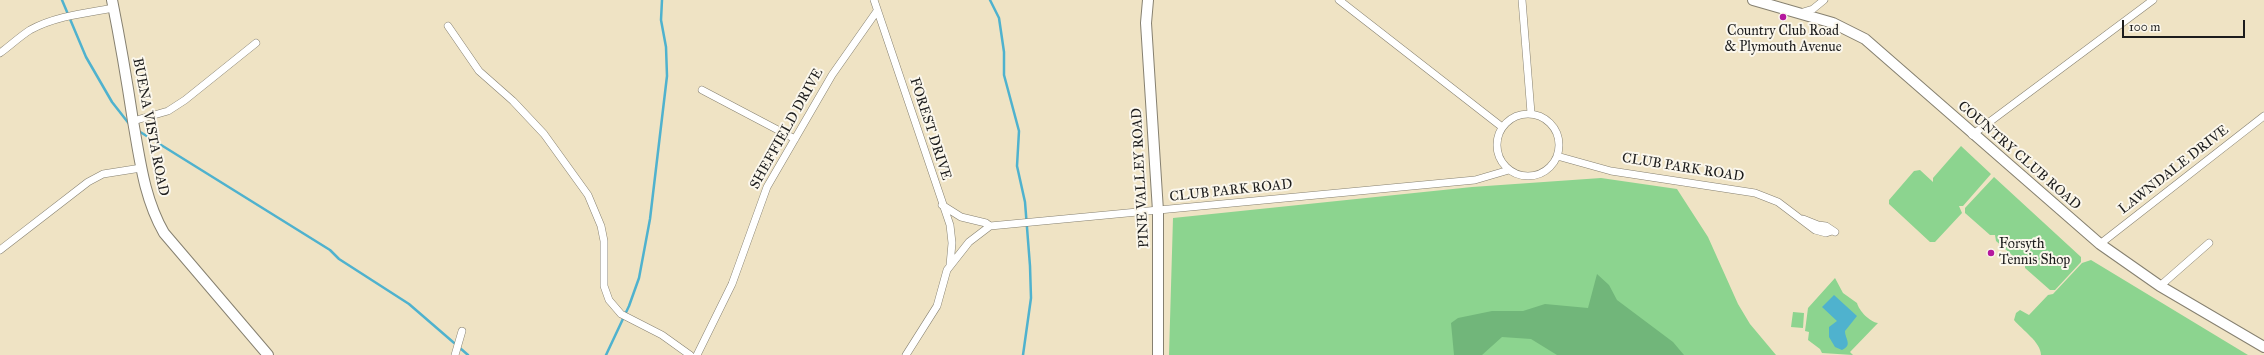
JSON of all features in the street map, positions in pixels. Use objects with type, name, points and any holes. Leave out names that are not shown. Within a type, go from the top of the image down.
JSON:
[{"type":"street","name":"FOREST DRIVE","points":[[874,0],[952,232],[952,258],[949,267]]},
{"type":"street","name":"PINE VALLEY ROAD","points":[[1148,0],[1146,24],[1158,211],[1158,355]]},
{"type":"street","points":[[1339,0],[1502,127]]},
{"type":"street","points":[[1522,0],[1531,113]]},
{"type":"street","name":"COUNTRY CLUB ROAD","points":[[1753,0],[1833,23],[1865,39],[1972,135],[2100,244],[2160,286],[2264,347]]},
{"type":"street","points":[[1800,13],[1812,9],[1824,0]]},
{"type":"street","points":[[1972,135],[2153,0]]},
{"type":"street","points":[[0,53],[29,31],[42,24],[54,19],[113,4]]},
{"type":"street","name":"BUENA VISTA ROAD","points":[[113,4],[141,168],[149,202],[164,233],[268,355]]},
{"type":"street","name":"SHEFFIELD DRIVE","points":[[697,355],[732,284],[766,187],[832,74],[877,11]]},
{"type":"street","points":[[448,26],[479,71],[526,114],[544,134],[588,195],[601,226],[604,241],[604,286],[609,300],[621,314],[662,334],[690,355]]},
{"type":"street","points":[[133,121],[168,111],[256,43]]},
{"type":"street","points":[[702,90],[794,139]]},
{"type":"street","points":[[1531,113],[1541,116],[1550,122],[1556,130],[1559,140],[1557,156],[1548,169],[1539,174],[1529,176],[1510,170],[1503,163],[1498,150],[1498,136],[1502,127],[1515,116],[1531,113]]},
{"type":"street","name":"LAWNDALE DRIVE","points":[[2100,244],[2264,116]]},
{"type":"street","name":"CLUB PARK ROAD","points":[[1557,156],[1611,170],[1755,193],[1778,202],[1815,230],[1826,233],[1834,232]]},
{"type":"street","points":[[0,250],[88,182],[103,174],[141,168]]},
{"type":"street","name":"CLUB PARK ROAD","points":[[990,226],[1475,180],[1510,170]]},
{"type":"street","points":[[906,355],[937,306],[949,267],[969,242],[990,226],[986,223],[961,217],[942,205]]},
{"type":"street","points":[[2160,286],[2209,243]]},
{"type":"street","points":[[456,355],[462,331]]},
{"type":"green space","points":[[1961,146],[1991,174],[1963,206],[1959,206],[1962,213],[1935,242],[1930,242],[1889,204],[1889,200],[1914,171],[1920,170],[1933,182],[1933,178]]},
{"type":"green space","points":[[1994,177],[2081,257],[2081,262],[2055,290],[2050,290],[2025,268],[2025,263],[2020,262],[1996,241],[1995,235],[1990,235],[1965,213],[1965,208]]},
{"type":"green space","points":[[1601,178],[1677,189],[1708,237],[1738,304],[1750,324],[1776,355],[1169,355],[1173,218],[1472,187]]},
{"type":"green space","points":[[2091,260],[2248,355],[2041,355],[2035,341],[2014,320],[2016,313],[2020,310],[2029,315],[2048,295],[2053,294],[2082,263]]},
{"type":"green space","points":[[1597,274],[1609,285],[1617,300],[1673,342],[1684,355],[1557,355],[1531,339],[1502,337],[1482,355],[1454,355],[1451,323],[1458,318],[1492,311],[1523,311],[1545,304],[1588,308]]},
{"type":"green space","points":[[1835,278],[1843,293],[1857,303],[1865,316],[1878,323],[1850,352],[1853,355],[1822,353],[1820,349],[1808,340],[1809,332],[1805,331],[1808,308]]},
{"type":"green space","points":[[1793,312],[1804,313],[1803,328],[1791,327]]},
{"type":"water","points":[[1834,295],[1857,316],[1845,331],[1848,344],[1842,350],[1835,347],[1829,337],[1829,327],[1837,321],[1822,307]]},
{"type":"waterway","points":[[62,0],[86,57],[112,102],[130,125]]},
{"type":"waterway","points":[[606,355],[629,306],[639,278],[650,219],[667,76],[666,47],[661,20],[662,0]]},
{"type":"waterway","points":[[990,0],[999,18],[1004,52],[1004,75],[1019,131],[1017,166],[1025,202],[1031,298],[1023,355]]},
{"type":"waterway","points":[[137,130],[330,250],[339,259],[409,304],[468,355]]},
{"type":"place","name":"Country Club Road & Plymouth Avenue","points":[[1783,17]]},
{"type":"place","name":"Forsyth Tennis Shop","points":[[1991,253]]}]
